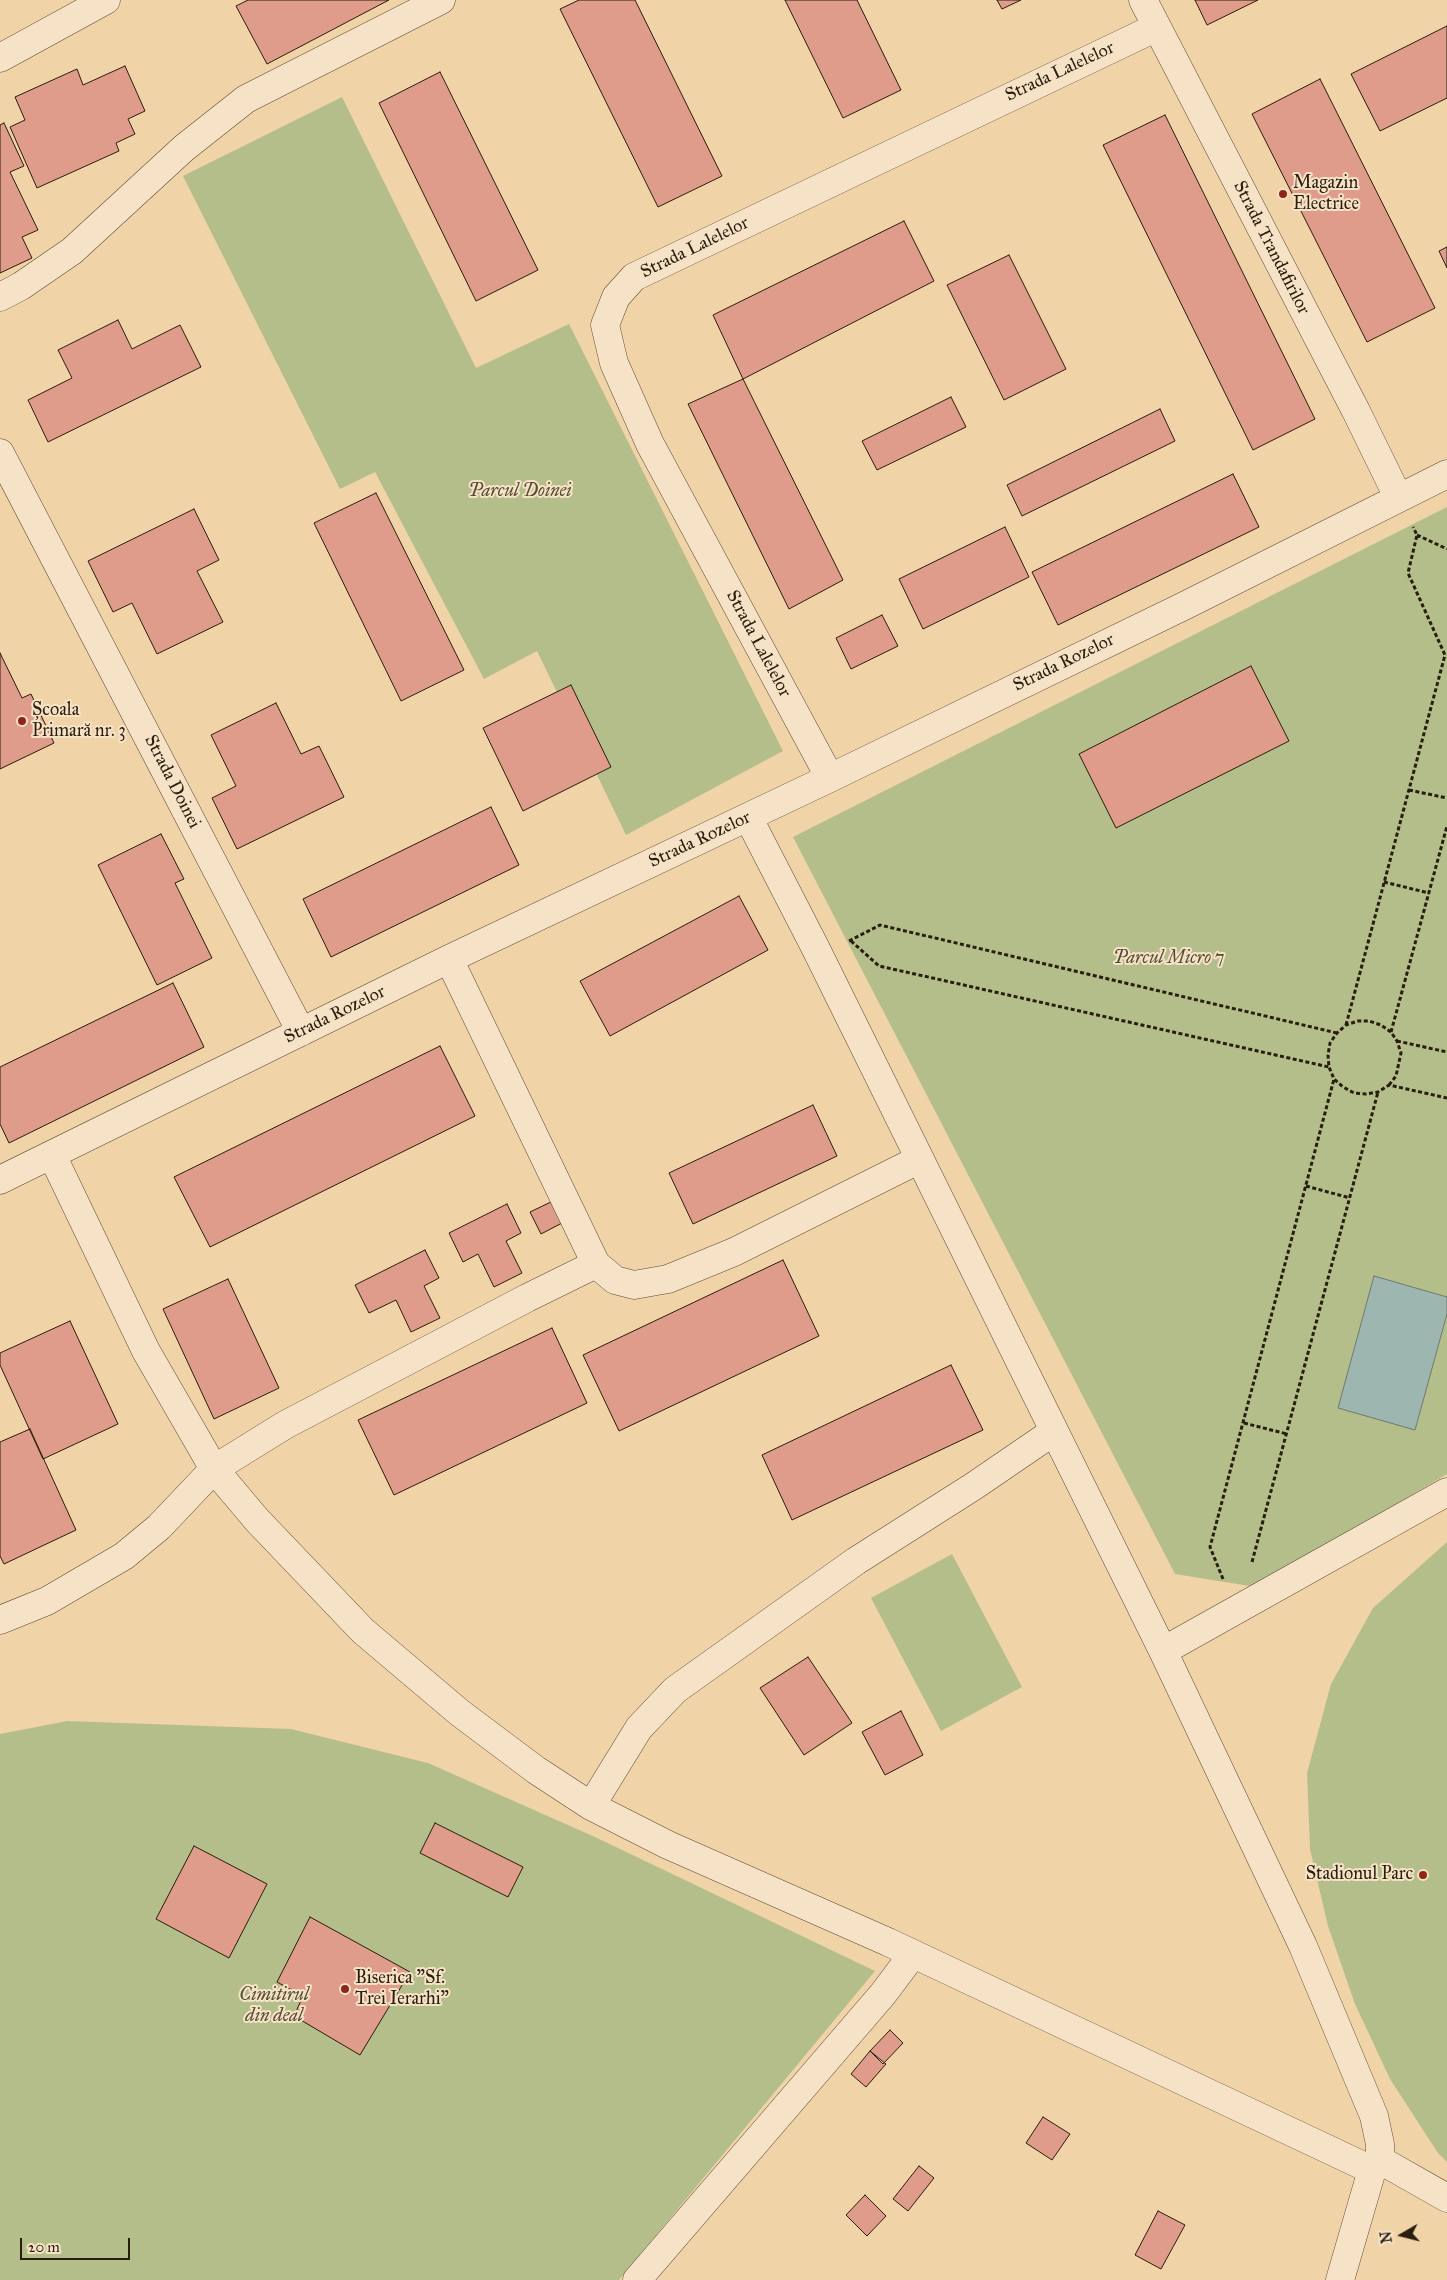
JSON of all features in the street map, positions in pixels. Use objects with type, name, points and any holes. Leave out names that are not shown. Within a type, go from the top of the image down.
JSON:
[{"type":"street","points":[[0,58],[106,0]]},
{"type":"street","points":[[0,297],[22,286],[72,251],[184,148],[246,99],[441,0]]},
{"type":"street","name":"Strada Trandafirilor","points":[[1143,0],[1356,411],[1398,497]]},
{"type":"street","name":"Strada Lalelelor","points":[[830,778],[650,444],[614,363],[605,325],[616,297],[634,277],[1156,27]]},
{"type":"street","name":"Strada Doinei","points":[[0,453],[301,1032]]},
{"type":"street","name":"Strada Rozelor","points":[[0,1180],[449,959],[830,778],[1184,606],[1447,474]]},
{"type":"street","points":[[748,817],[920,1159],[1053,1432],[1163,1651],[1303,1946],[1374,2116],[1380,2144],[1376,2165],[1340,2280]]},
{"type":"street","points":[[449,959],[596,1264],[615,1280],[634,1285],[668,1279],[734,1252],[920,1159]]},
{"type":"street","points":[[52,1155],[146,1351],[214,1469],[257,1520],[363,1631],[460,1713],[536,1770],[591,1806],[668,1845],[913,1954],[1447,2198]]},
{"type":"street","points":[[0,1620],[47,1601],[124,1556],[159,1527],[214,1469],[285,1425],[596,1264]]},
{"type":"street","points":[[591,1806],[639,1728],[675,1690],[856,1561],[974,1486],[1053,1432]]},
{"type":"street","points":[[1163,1651],[1447,1492]]},
{"type":"street","points":[[637,2280],[883,1994],[913,1954]]},
{"type":"path","points":[[1346,1026],[1445,654],[1408,573],[1417,535],[1447,549]]},
{"type":"path","points":[[1409,790],[1447,798]]},
{"type":"path","points":[[1391,1032],[1447,826]]},
{"type":"path","points":[[1384,882],[1429,893]]},
{"type":"path","points":[[1329,1067],[879,966],[850,940],[880,925],[1337,1033]]},
{"type":"path","points":[[1358,1021],[1381,1024],[1398,1041],[1401,1053],[1400,1065],[1396,1076],[1389,1085],[1378,1092],[1354,1093],[1334,1079],[1329,1067],[1330,1043],[1337,1033],[1346,1026],[1358,1021]]},
{"type":"path","points":[[1398,1041],[1447,1052]]},
{"type":"path","points":[[1230,1576],[1223,1580],[1210,1547],[1334,1079]]},
{"type":"path","points":[[1389,1085],[1447,1098]]},
{"type":"path","points":[[1245,1567],[1252,1563],[1378,1092]]},
{"type":"path","points":[[1306,1186],[1350,1198]]},
{"type":"path","points":[[1244,1423],[1287,1434]]},
{"type":"green space","name":"Parcul Doinei","points":[[342,97],[476,368],[569,324],[783,751],[626,835],[537,651],[484,679],[375,472],[340,489],[183,176]]},
{"type":"green space","name":"Parcul Micro 7","points":[[1447,507],[1447,1474],[1256,1587],[1175,1574],[793,837]]},
{"type":"green space","points":[[1447,1542],[1447,2162],[1438,2153],[1390,2079],[1355,2004],[1328,1926],[1310,1849],[1307,1773],[1331,1684],[1373,1608]]},
{"type":"green space","points":[[952,1554],[1022,1687],[941,1731],[871,1598]]},
{"type":"green space","name":"Cimitirul din deal","points":[[67,1721],[291,1729],[428,1763],[595,1837],[875,1971],[619,2280],[0,2280],[0,1734]]},
{"type":"water","points":[[1374,1276],[1447,1297],[1447,1314],[1415,1430],[1338,1408]]},
{"type":"building","points":[[248,0],[389,0],[267,64],[236,6]]},
{"type":"building","points":[[579,0],[635,0],[722,176],[658,207],[560,9]]},
{"type":"building","points":[[785,0],[857,0],[901,90],[843,118]]},
{"type":"building","points":[[997,0],[1021,0],[1002,9]]},
{"type":"building","points":[[1195,0],[1258,0],[1207,25]]},
{"type":"building","points":[[1447,26],[1447,98],[1380,131],[1351,74]]},
{"type":"building","points":[[125,66],[145,111],[128,119],[135,134],[116,143],[119,151],[37,188],[10,127],[25,120],[15,97],[77,69],[83,85]]},
{"type":"building","points":[[440,72],[538,270],[476,301],[379,103]]},
{"type":"building","points":[[1320,79],[1435,308],[1367,342],[1252,114]]},
{"type":"building","points":[[1165,115],[1315,419],[1253,450],[1103,145]]},
{"type":"building","points":[[4,123],[24,166],[10,172],[38,230],[22,237],[32,258],[0,273],[0,125]]},
{"type":"building","points":[[904,221],[934,281],[743,379],[713,315]]},
{"type":"building","points":[[1447,247],[1447,268],[1439,251]]},
{"type":"building","points":[[1009,255],[1066,369],[1004,400],[947,285]]},
{"type":"building","points":[[118,320],[132,349],[180,325],[201,367],[48,442],[28,400],[72,378],[58,350]]},
{"type":"building","points":[[743,379],[843,580],[789,609],[688,404]]},
{"type":"building","points":[[951,397],[966,427],[877,470],[862,441]]},
{"type":"building","points":[[1160,409],[1175,441],[1022,516],[1007,485]]},
{"type":"building","points":[[1233,474],[1259,527],[1058,625],[1032,572]]},
{"type":"building","points":[[376,493],[464,670],[401,701],[314,523]]},
{"type":"building","points":[[194,509],[219,560],[197,571],[223,622],[157,654],[132,603],[113,612],[88,561]]},
{"type":"building","points":[[1005,527],[1029,577],[923,629],[899,579]]},
{"type":"building","points":[[882,615],[898,646],[851,669],[836,638]]},
{"type":"building","name":"Școala Primară nr. 3","points":[[0,653],[22,698],[31,694],[54,743],[0,769]]},
{"type":"building","points":[[1251,666],[1289,741],[1116,828],[1079,754]]},
{"type":"building","points":[[571,685],[611,767],[523,811],[483,728]]},
{"type":"building","points":[[276,703],[301,754],[319,746],[344,797],[237,849],[212,798],[236,786],[211,735]]},
{"type":"building","points":[[491,807],[519,865],[331,957],[303,899]]},
{"type":"building","points":[[161,834],[184,879],[175,883],[212,958],[157,985],[98,865]]},
{"type":"building","points":[[739,896],[768,950],[610,1036],[580,981]]},
{"type":"building","points":[[173,983],[204,1047],[9,1143],[0,1124],[0,1067]]},
{"type":"building","points":[[440,1046],[475,1116],[210,1247],[174,1177]]},
{"type":"building","points":[[813,1105],[837,1156],[693,1224],[669,1173]]},
{"type":"building","points":[[553,1201],[564,1222],[541,1234],[530,1212]]},
{"type":"building","points":[[507,1204],[521,1233],[506,1241],[522,1273],[494,1287],[478,1254],[463,1262],[449,1233]]},
{"type":"building","points":[[425,1250],[439,1278],[424,1286],[440,1318],[411,1332],[396,1300],[369,1313],[355,1285]]},
{"type":"building","points":[[783,1260],[819,1336],[619,1431],[583,1355]]},
{"type":"building","points":[[228,1279],[279,1388],[214,1419],[163,1309]]},
{"type":"building","points":[[70,1321],[118,1424],[43,1459],[0,1365],[0,1353]]},
{"type":"building","points":[[552,1328],[587,1403],[394,1495],[358,1420]]},
{"type":"building","points":[[951,1365],[983,1430],[792,1520],[762,1455]]},
{"type":"building","points":[[30,1429],[76,1530],[4,1564],[0,1556],[0,1442]]},
{"type":"building","points":[[808,1657],[852,1723],[804,1755],[760,1688]]},
{"type":"building","points":[[901,1711],[923,1755],[885,1775],[862,1732]]},
{"type":"building","points":[[435,1823],[523,1867],[508,1897],[420,1853]]},
{"type":"building","points":[[194,1846],[267,1884],[229,1958],[156,1919]]},
{"type":"building","name":"Biserica \"Sf. Trei Ierarhi\"","points":[[310,1917],[410,1972],[360,2055],[294,2016],[303,1996],[277,1982]]},
{"type":"building","points":[[890,2030],[903,2043],[883,2064],[870,2051]]},
{"type":"building","points":[[870,2051],[886,2064],[866,2087],[851,2074]]},
{"type":"building","points":[[1043,2117],[1070,2134],[1052,2160],[1026,2143]]},
{"type":"building","points":[[919,2166],[934,2178],[908,2211],[893,2199]]},
{"type":"building","points":[[865,2195],[886,2216],[867,2236],[846,2215]]},
{"type":"building","points":[[1158,2211],[1185,2225],[1161,2269],[1135,2255]]},
{"type":"place","name":"Magazin Electrice","points":[[1283,194]]},
{"type":"place","name":"Școala Primară nr. 3","points":[[22,721]]},
{"type":"place","name":"Stadionul Parc","points":[[1423,1875]]},
{"type":"place","name":"Biserica \"Sf. Trei Ierarhi\"","points":[[345,1989]]}]
